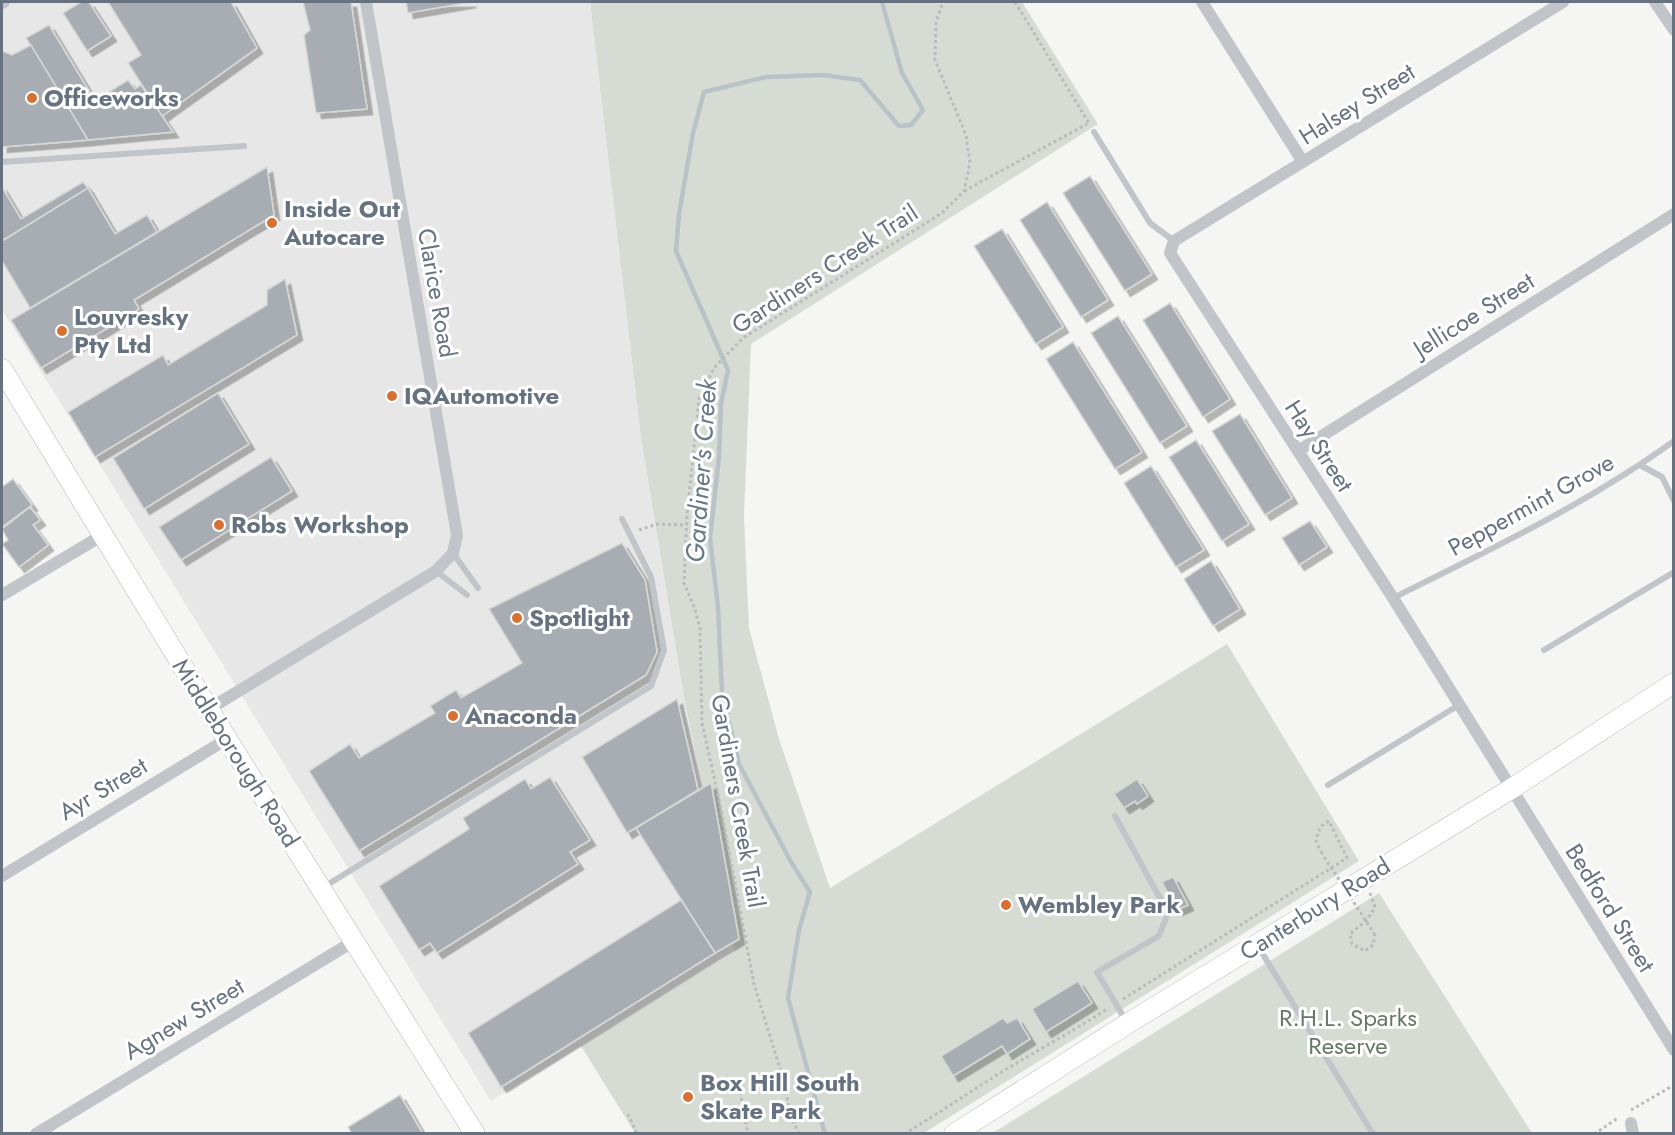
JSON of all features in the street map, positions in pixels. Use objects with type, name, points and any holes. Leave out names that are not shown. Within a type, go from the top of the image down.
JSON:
[{"type":"main road","name":"Middleborough Road","points":[[2,369],[227,739],[475,1134]]},
{"type":"main road","name":"Canterbury Road","points":[[954,1134],[1127,1024],[1511,789],[1674,683]]},
{"type":"street","name":"Clarice Road","points":[[366,2],[457,535],[453,554]]},
{"type":"street","points":[[1202,2],[1303,162]]},
{"type":"street","name":"Halsey Street","points":[[1174,242],[1563,2]]},
{"type":"street","points":[[1655,2],[1674,30]]},
{"type":"street","name":"Jellicoe Street","points":[[1298,451],[1674,214]]},
{"type":"street","name":"Hay Street","points":[[1174,242],[1170,253],[1394,598],[1511,789]]},
{"type":"street","points":[[2,596],[103,535]]},
{"type":"street","points":[[209,709],[436,571],[453,554]]},
{"type":"street","name":"Ayr Street","points":[[2,876],[227,739]]},
{"type":"street","name":"Bedford Street","points":[[1511,789],[1674,1050]]},
{"type":"street","name":"Agnew Street","points":[[36,1134],[354,941]]},
{"type":"lane","points":[[1094,132],[1150,223],[1174,242]]},
{"type":"lane","points":[[2,162],[244,146]]},
{"type":"lane","points":[[1640,465],[1674,441]]},
{"type":"lane","name":"Peppermint Grove","points":[[1394,598],[1561,513],[1640,465],[1662,477],[1674,501]]},
{"type":"lane","points":[[321,889],[651,686],[664,650],[651,577],[622,519]]},
{"type":"lane","points":[[453,554],[478,588]]},
{"type":"lane","points":[[436,571],[467,595]]},
{"type":"lane","points":[[1544,650],[1674,572]]},
{"type":"lane","points":[[1328,785],[1459,705]]},
{"type":"lane","points":[[1115,816],[1168,913],[1159,936],[1097,972],[1127,1024]]},
{"type":"lane","points":[[1257,945],[1373,1134]]},
{"type":"path","points":[[943,2],[936,22],[935,60],[966,135],[970,163],[964,191]]},
{"type":"path","points":[[1016,2],[1094,132]]},
{"type":"path","name":"Gardiners Creek Trail","points":[[799,1134],[790,1114],[784,1084],[754,984],[720,804],[702,723],[700,629],[696,609],[684,583],[686,525],[699,399],[714,368],[743,338],[942,213],[964,191],[1089,123]]},
{"type":"path","points":[[647,526],[686,525]]},
{"type":"path","points":[[904,1134],[1116,1004],[1347,858],[1329,821],[1320,827],[1316,841],[1321,852],[1375,935],[1373,945],[1365,951],[1352,944],[1350,934],[1367,920],[1375,907],[1365,878]]},
{"type":"path","points":[[739,1086],[746,1132]]},
{"type":"path","points":[[628,1114],[637,1134]]},
{"type":"shaded area","points":[[2,2],[590,2],[641,438],[683,691],[735,951],[491,1101],[95,457],[2,310]]},
{"type":"green space","points":[[590,2],[1022,2],[1098,124],[751,344],[744,516],[749,628],[779,739],[830,888],[1227,644],[1359,861],[924,1133],[635,1133],[581,1046],[735,951],[683,691],[641,438]]},
{"type":"green space","name":"R.H.L. Sparks Reserve","points":[[1379,893],[1532,1133],[991,1134]]},
{"type":"building","points":[[81,2],[89,2],[111,36],[87,51],[63,13]]},
{"type":"building","points":[[108,2],[231,2],[257,48],[162,116],[128,63],[141,55]]},
{"type":"building","points":[[303,2],[351,2],[367,109],[316,113],[304,35],[310,30]]},
{"type":"building","points":[[406,2],[471,2],[408,13]]},
{"type":"building","points":[[49,25],[95,101],[128,80],[135,89],[141,85],[173,132],[88,140],[26,38]]},
{"type":"building","name":"Officeworks","points":[[31,45],[88,140],[2,147],[2,51],[12,55]]},
{"type":"building","points":[[267,167],[274,215],[134,300],[139,309],[41,368],[11,320]]},
{"type":"building","points":[[1090,176],[1152,274],[1125,291],[1063,193]]},
{"type":"building","points":[[83,182],[88,188],[2,241],[2,187],[21,219]]},
{"type":"building","points":[[88,188],[115,234],[147,215],[157,232],[30,308],[2,261],[2,241]]},
{"type":"building","points":[[1047,202],[1108,300],[1081,317],[1020,220]]},
{"type":"building","points":[[1002,229],[1063,327],[1036,344],[974,246]]},
{"type":"building","points":[[285,279],[297,335],[95,457],[68,412],[163,355],[168,365],[267,305],[267,290]]},
{"type":"building","points":[[1170,303],[1230,399],[1203,417],[1143,320]]},
{"type":"building","points":[[1118,316],[1187,426],[1160,443],[1091,333]]},
{"type":"building","points":[[1073,342],[1142,452],[1115,469],[1046,359]]},
{"type":"building","points":[[218,393],[249,444],[144,509],[113,458]]},
{"type":"building","points":[[1240,414],[1292,498],[1265,515],[1212,431]]},
{"type":"building","points":[[1196,440],[1249,524],[1222,541],[1169,457]]},
{"type":"building","points":[[271,457],[292,491],[181,560],[159,527]]},
{"type":"building","points":[[1151,466],[1204,550],[1176,567],[1124,483]]},
{"type":"building","points":[[13,479],[32,505],[2,527],[2,487]]},
{"type":"building","points":[[30,507],[40,520],[33,525],[48,545],[19,567],[2,544],[8,540],[2,529]]},
{"type":"building","points":[[1310,521],[1327,547],[1299,565],[1282,538]]},
{"type":"building","points":[[622,543],[645,580],[657,652],[646,675],[359,851],[309,771],[350,744],[359,758],[435,713],[430,706],[456,690],[461,698],[522,663],[489,609]]},
{"type":"building","points":[[1211,561],[1240,609],[1213,626],[1184,579]]},
{"type":"building","points":[[677,699],[698,790],[627,833],[582,757]]},
{"type":"building","points":[[550,777],[590,840],[570,852],[578,864],[437,953],[430,943],[419,950],[379,886],[469,829],[463,818],[525,779],[531,789]]},
{"type":"building","points":[[1137,779],[1148,796],[1137,804],[1135,801],[1124,808],[1114,794]]},
{"type":"building","points":[[711,783],[739,939],[715,953],[636,828]]},
{"type":"building","points":[[1173,877],[1188,905],[1177,910],[1162,882]]},
{"type":"building","points":[[681,900],[715,953],[501,1087],[468,1033]]},
{"type":"building","points":[[1078,981],[1092,1003],[1046,1032],[1032,1009]]},
{"type":"building","points":[[1003,1018],[1007,1023],[1017,1018],[1030,1039],[1007,1054],[1002,1046],[953,1076],[941,1056]]},
{"type":"building","points":[[400,1095],[423,1134],[352,1134],[348,1127]]},
{"type":"waterway","name":"Gardiner's Creek","points":[[825,1134],[788,998],[799,930],[810,892],[791,862],[739,764],[722,693],[718,607],[710,538],[719,457],[721,404],[728,370],[676,251],[679,214],[693,133],[704,92],[766,77],[823,75],[860,80],[899,126],[911,125],[923,110],[902,73],[882,2]]},
{"type":"place","name":"Officeworks","points":[[32,98]]},
{"type":"place","name":"Inside Out Autocare","points":[[272,223]]},
{"type":"place","name":"Louvresky Pty Ltd","points":[[62,331]]},
{"type":"place","name":"IQAutomotive","points":[[392,396]]},
{"type":"place","name":"Robs Workshop","points":[[219,525]]},
{"type":"place","name":"Spotlight","points":[[517,618]]},
{"type":"place","name":"Anaconda","points":[[453,716]]},
{"type":"place","name":"Wembley Park","points":[[1006,905]]},
{"type":"place","name":"Box Hill South Skate Park","points":[[688,1097]]}]
